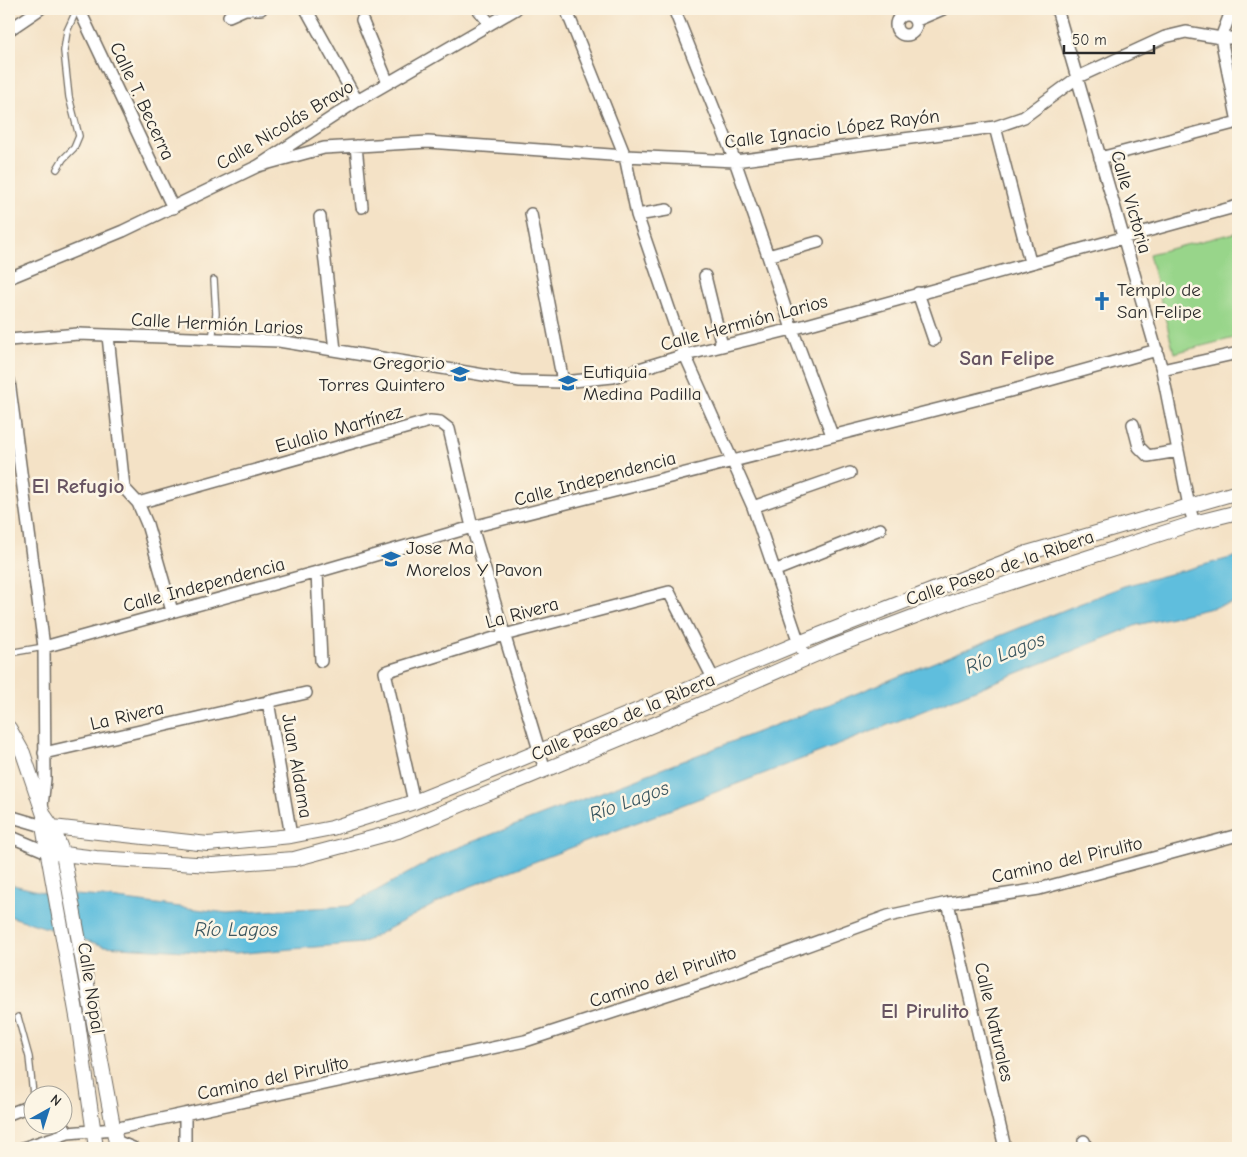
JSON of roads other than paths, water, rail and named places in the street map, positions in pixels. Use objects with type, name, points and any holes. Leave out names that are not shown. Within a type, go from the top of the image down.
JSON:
[{"type":"street","points":[[9,30],[40,9]]},
{"type":"street","name":"Calle T. Becerra","points":[[78,9],[173,208]]},
{"type":"street","points":[[229,16],[245,9],[262,9]]},
{"type":"street","points":[[306,9],[357,101]]},
{"type":"street","points":[[478,9],[490,24]]},
{"type":"street","name":"Calle Nicolás Bravo","points":[[9,278],[123,231],[258,166],[357,101],[516,9]]},
{"type":"street","points":[[566,9],[625,156],[637,215],[685,355],[753,507],[806,659]]},
{"type":"street","points":[[674,9],[734,160],[792,329],[832,435]]},
{"type":"street","points":[[915,22],[944,9]]},
{"type":"street","name":"Calle Victoria","points":[[1057,9],[1157,350],[1194,523]]},
{"type":"street","points":[[1100,158],[1238,122],[1221,38],[1232,9]]},
{"type":"street","points":[[362,20],[388,83]]},
{"type":"street","name":"Calle Ignacio López Rayón","points":[[258,166],[324,148],[428,142],[625,156],[734,160],[995,127],[1024,117],[1078,78],[1165,37],[1186,32],[1221,38],[1238,38]]},
{"type":"street","points":[[995,127],[1030,262]]},
{"type":"street","points":[[313,130],[324,148]]},
{"type":"street","points":[[356,146],[362,207]]},
{"type":"street","name":"Calle Hermión Larios","points":[[9,340],[78,334],[279,341],[520,381],[563,382],[613,377],[685,355],[792,329],[1123,236],[1238,206]]},
{"type":"street","points":[[637,215],[667,210]]},
{"type":"street","points":[[530,214],[563,382]]},
{"type":"street","points":[[320,218],[335,350]]},
{"type":"street","points":[[768,256],[818,242]]},
{"type":"street","points":[[705,276],[722,346]]},
{"type":"street","points":[[918,293],[934,340]]},
{"type":"street","points":[[108,336],[124,488],[138,503],[147,524],[172,611]]},
{"type":"street","name":"Calle Independencia","points":[[44,647],[472,528],[1010,391],[1157,350]]},
{"type":"street","points":[[1162,370],[1238,353]]},
{"type":"street","points":[[9,381],[44,647],[46,819]]},
{"type":"street","name":"Eulalio Martínez","points":[[138,503],[430,421],[440,422],[449,429],[472,528]]},
{"type":"street","points":[[1133,424],[1139,447],[1148,456],[1178,451]]},
{"type":"street","points":[[753,507],[850,473]]},
{"type":"street","name":"Calle Paseo de la Ribera","points":[[9,816],[46,819],[208,844],[291,836],[332,828],[414,802],[594,730],[799,643],[1027,553],[1238,492]]},
{"type":"street","name":"Calle Paseo de la Ribera","points":[[9,836],[48,858],[96,858],[212,865],[294,859],[398,831],[672,717],[833,647],[962,598],[1194,523],[1238,512]]},
{"type":"street","points":[[472,528],[544,770]]},
{"type":"street","points":[[774,570],[880,529]]},
{"type":"street","points":[[317,572],[321,661]]},
{"type":"street","name":"La Rivera","points":[[414,802],[386,672],[504,635],[669,592],[713,678]]},
{"type":"street","name":"La Rivera","points":[[44,753],[306,693]]},
{"type":"street","name":"Juan Aldama","points":[[268,701],[291,836]]},
{"type":"street","points":[[9,728],[22,753],[46,819]]},
{"type":"street","name":"Calle Nopal","points":[[46,819],[48,858],[72,982],[96,1148]]},
{"type":"street","name":"Calle Nopal","points":[[46,819],[64,858],[116,1139]]},
{"type":"street","name":"Camino del Pirulito","points":[[72,1130],[93,1131],[116,1139],[185,1115],[525,1041],[715,980],[888,916],[948,903],[1038,889],[1238,834]]},
{"type":"street","name":"Calle Naturales","points":[[948,903],[1005,1148]]},
{"type":"street","points":[[9,1114],[22,1108]]},
{"type":"street","points":[[185,1115],[185,1148]]},
{"type":"street","name":"Camino del Pirulito","points":[[23,1148],[54,1134]]},
{"type":"street","points":[[116,1139],[133,1148]]},
{"type":"lane","points":[[57,169],[63,159],[74,148],[79,136],[69,97],[64,51],[67,31],[78,9]]},
{"type":"lane","points":[[212,339],[216,314],[214,280]]},
{"type":"lane","points":[[9,653],[44,647]]},
{"type":"lane","points":[[18,1017],[29,1057],[32,1084]]},
{"type":"water","name":"Río Lagos","points":[[1238,556],[1238,602],[1137,625],[833,747],[461,890],[362,943],[234,954],[104,946],[9,916],[9,884],[46,893],[102,897],[227,913],[349,906],[446,852],[830,704],[1124,586]]},
{"type":"place","name":"Templo de San Felipe","points":[[1102,301]]},
{"type":"place","name":"Gregorio Torres Quintero","points":[[460,374]]},
{"type":"place","name":"Eutiquia Medina Padilla","points":[[568,383]]},
{"type":"place","name":"Jose Ma Morelos Y Pavon","points":[[391,559]]},
{"type":"district","name":"San Felipe","points":[[1007,358]]},
{"type":"district","name":"El Refugio","points":[[78,486]]},
{"type":"district","name":"El Pirulito","points":[[925,1011]]}]
